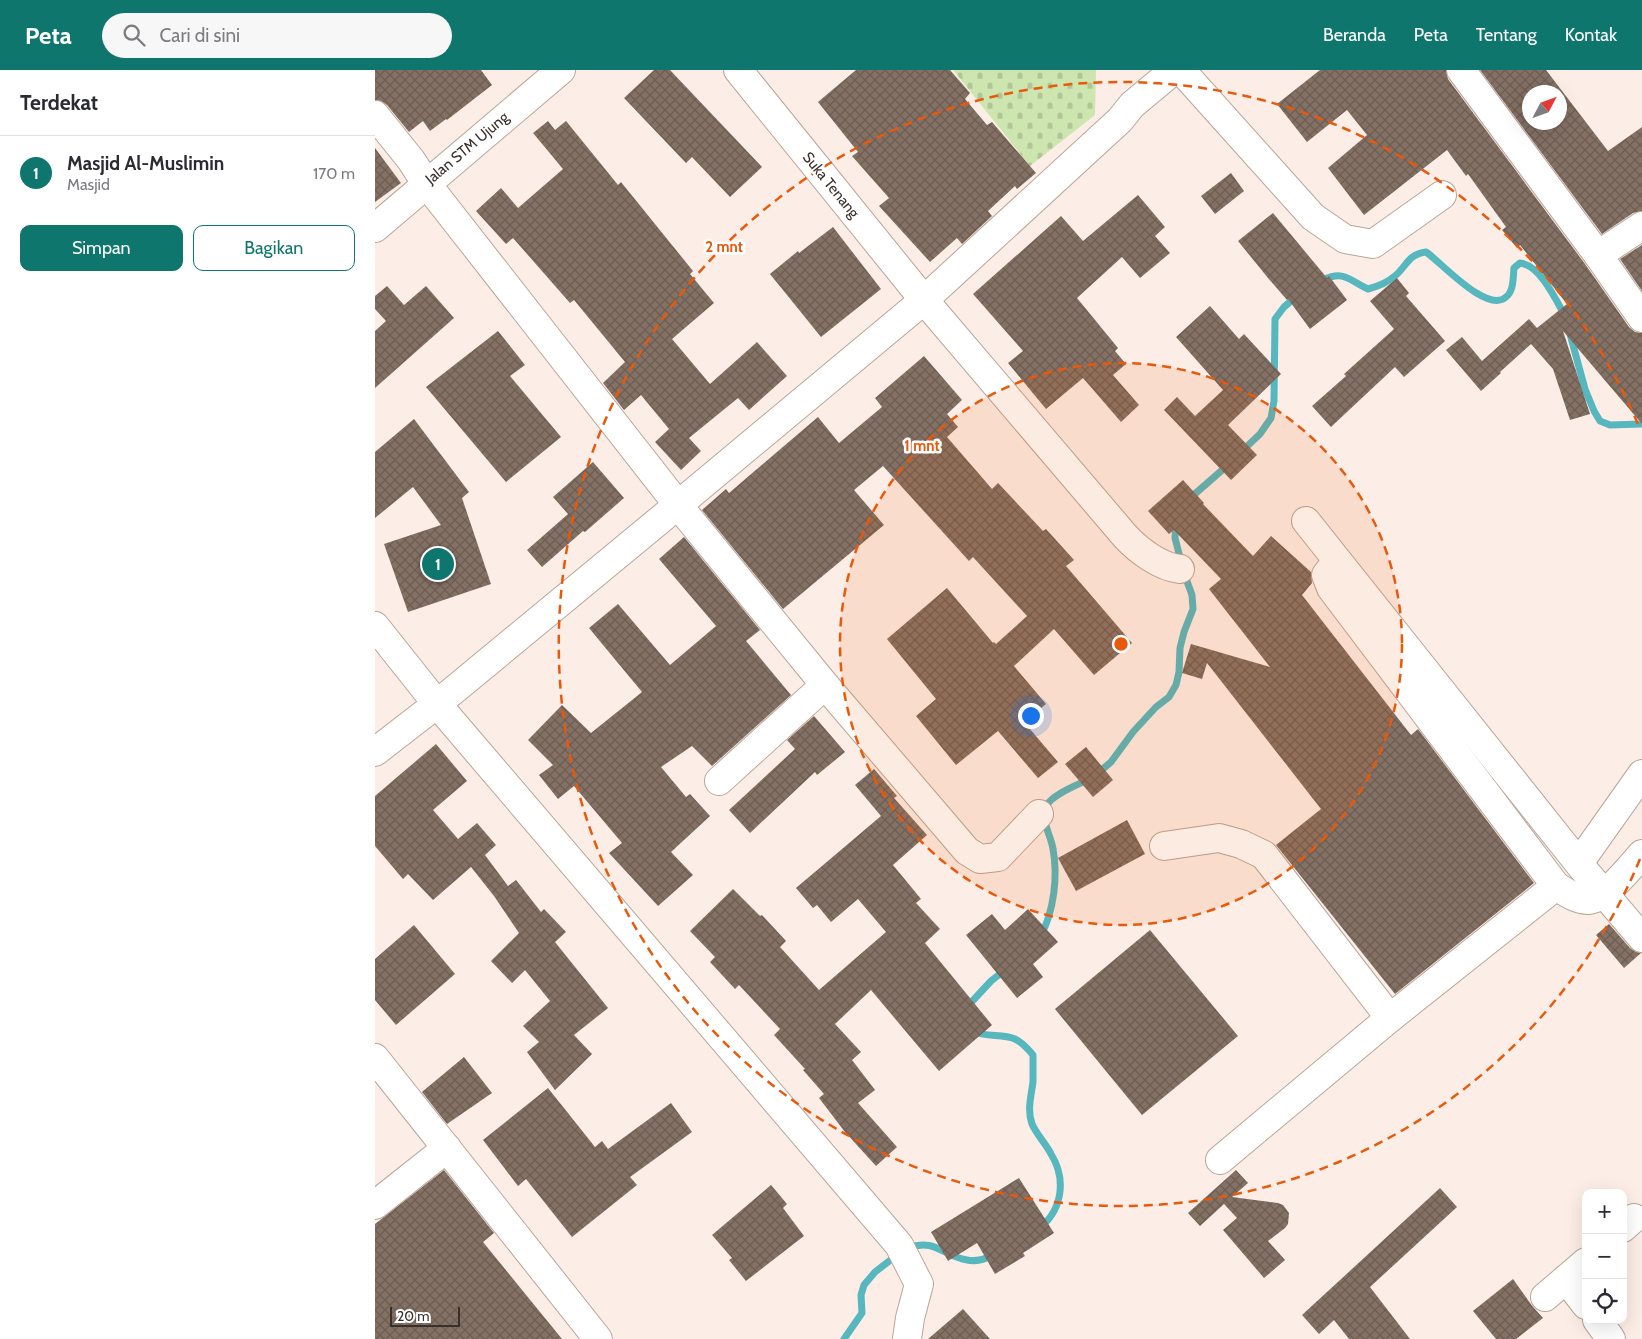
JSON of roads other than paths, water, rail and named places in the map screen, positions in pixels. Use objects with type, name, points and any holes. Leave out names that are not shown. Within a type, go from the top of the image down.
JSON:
[{"type":"street","name":"Jalan STM Ujung","points":[[375,228],[561,70]]},
{"type":"street","name":"Suka Tenang","points":[[738,70],[924,300],[1134,545],[1164,564],[1180,569]]},
{"type":"street","points":[[375,752],[437,704],[679,505],[924,300],[1120,120],[1131,105],[1174,70]]},
{"type":"street","points":[[1181,70],[1313,217],[1345,239],[1373,244],[1442,195]]},
{"type":"street","points":[[1461,70],[1598,255],[1642,318]]},
{"type":"street","points":[[375,114],[411,160],[426,183],[679,505],[825,685],[967,851],[980,859],[998,857],[1039,814]]},
{"type":"street","points":[[1598,255],[1642,226]]},
{"type":"street","points":[[1306,521],[1579,863],[1642,938]]},
{"type":"street","points":[[1337,561],[1326,575],[1331,588],[1556,886],[1573,897],[1590,900],[1605,893],[1642,854]]},
{"type":"street","points":[[375,626],[437,704],[899,1245],[919,1284],[910,1318],[907,1339]]},
{"type":"street","points":[[719,781],[825,685]]},
{"type":"street","points":[[1579,863],[1642,774]]},
{"type":"street","points":[[1164,846],[1219,838],[1241,844],[1265,855],[1390,1018]]},
{"type":"street","points":[[1221,1160],[1390,1018],[1556,886]]},
{"type":"street","points":[[375,1058],[598,1339]]},
{"type":"street","points":[[375,1206],[447,1148]]},
{"type":"street","points":[[1545,1297],[1576,1270],[1582,1292]]},
{"type":"street","points":[[1600,1324],[1611,1339]]},
{"type":"waterway","points":[[1323,280],[1341,276],[1368,289],[1389,280],[1412,258],[1426,252],[1465,285],[1488,299],[1498,300],[1509,294],[1513,284],[1514,268],[1520,263],[1527,265],[1541,276],[1565,316]]},
{"type":"waterway","points":[[1241,452],[1260,434],[1271,418],[1274,401],[1275,319],[1284,307],[1297,296]]},
{"type":"waterway","points":[[1570,334],[1585,389],[1600,421],[1610,425],[1642,424]]},
{"type":"waterway","points":[[1189,499],[1228,465]]},
{"type":"waterway","points":[[1098,773],[1111,762],[1133,732],[1156,707],[1169,697],[1176,685],[1179,672],[1180,648],[1193,609],[1192,595],[1175,538],[1176,523]]},
{"type":"waterway","points":[[1041,935],[1052,904],[1055,882],[1052,844],[1045,821],[1045,810],[1050,801],[1055,797],[1089,779]]},
{"type":"waterway","points":[[966,1008],[991,981],[1005,970]]},
{"type":"waterway","points":[[973,1031],[1010,1037],[1023,1044],[1033,1055],[1033,1082],[1030,1098],[1032,1124],[1056,1163],[1060,1183],[1058,1202],[1054,1211],[1041,1227]]},
{"type":"waterway","points":[[908,1248],[918,1245],[932,1246],[958,1258],[971,1261],[981,1260],[994,1255]]},
{"type":"waterway","points":[[844,1339],[862,1313],[861,1295],[864,1285],[875,1272],[897,1255]]},
{"type":"place","name":"Masjid Al-Muslimin","points":[[438,564]]}]
